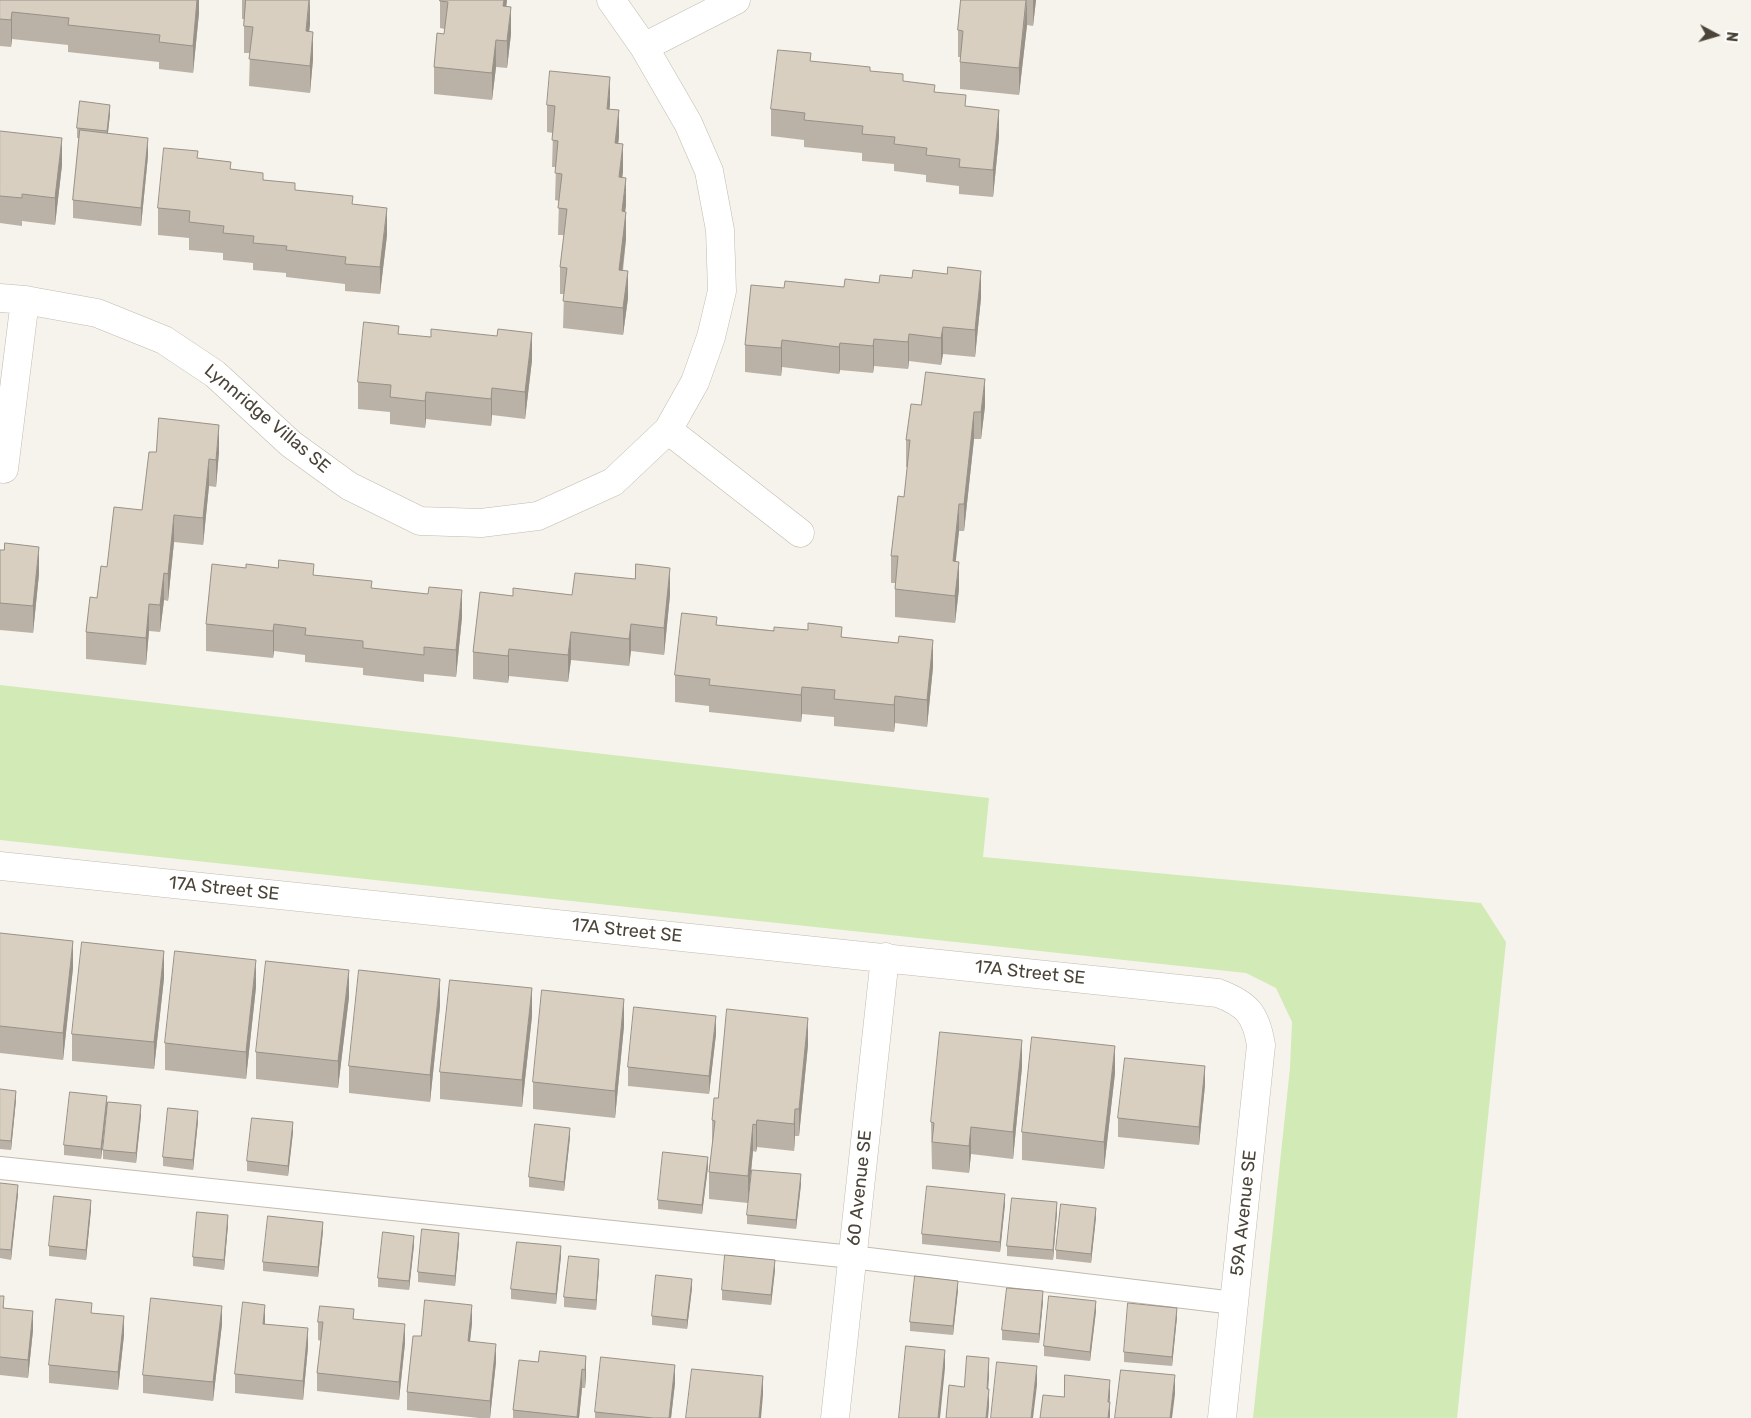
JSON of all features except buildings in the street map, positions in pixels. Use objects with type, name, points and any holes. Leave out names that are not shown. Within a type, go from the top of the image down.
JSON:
[{"type":"street","name":"Lynnridge Villas SE","points":[[13,299],[98,313],[164,340],[215,374],[290,444],[349,486],[420,521],[481,522],[538,516],[613,482],[668,430],[695,382],[711,337],[722,290],[720,230],[709,171],[688,123],[644,47],[611,0]]},
{"type":"street","points":[[644,47],[736,0]]},
{"type":"street","points":[[4,469],[13,299]]},
{"type":"street","points":[[668,430],[800,533]]},
{"type":"street","name":"17A Street SE","points":[[0,866],[1218,993],[1235,999],[1250,1010]]},
{"type":"street","name":"60 Avenue SE","points":[[836,1418],[885,957]]},
{"type":"street","name":"59A Avenue SE","points":[[1222,1418],[1261,1045],[1258,1028],[1250,1010]]},
{"type":"lane","points":[[0,1168],[852,1257],[1234,1303]]},
{"type":"green space","points":[[0,685],[989,798],[983,857],[1481,903],[1506,942],[1457,1418],[1253,1418],[1290,1068],[1292,1022],[1276,988],[1246,973],[0,840]]}]
